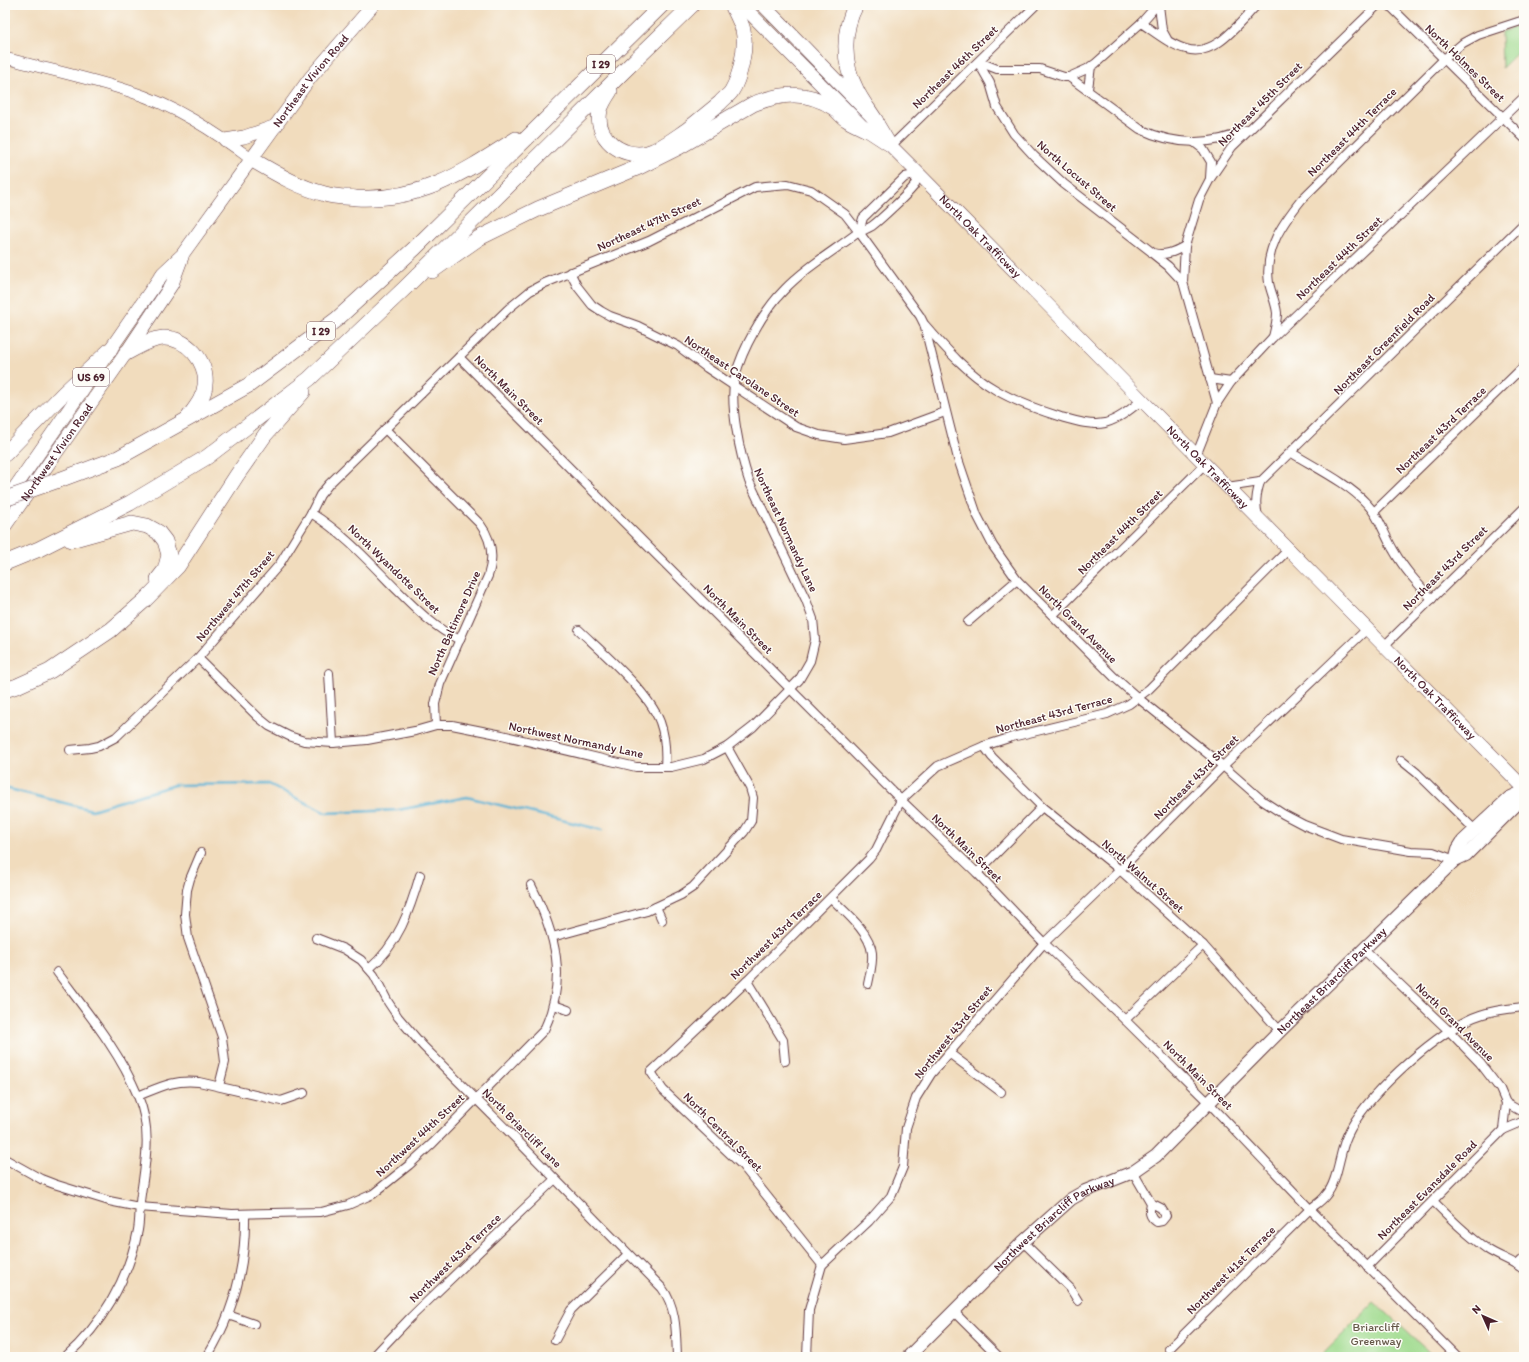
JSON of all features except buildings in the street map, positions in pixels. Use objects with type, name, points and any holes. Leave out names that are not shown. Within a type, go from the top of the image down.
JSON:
[{"type":"highway","name":"I 29","points":[[5,499],[118,458],[186,422],[250,385],[337,319],[415,248],[662,5]]},
{"type":"highway","name":"I 29","points":[[5,563],[39,549],[130,503],[207,457],[309,379],[406,287],[692,5]]},
{"type":"highway","points":[[623,72],[603,103],[600,111],[600,124],[604,136],[610,144],[622,150],[634,153],[647,153],[664,146],[699,121],[730,93],[738,78],[744,51],[743,30],[732,5]]},
{"type":"highway","points":[[856,5],[847,30],[847,63],[870,125]]},
{"type":"highway","points":[[406,287],[425,276],[479,238],[538,209],[639,167],[753,104],[783,96],[808,96],[835,109],[846,119],[870,125]]},
{"type":"highway","points":[[251,159],[295,184],[326,195],[363,198],[392,196],[414,192],[449,179],[469,169],[540,124]]},
{"type":"highway","points":[[126,353],[151,340],[164,338],[185,344],[193,351],[200,360],[205,372],[205,386],[201,399],[186,422]]},
{"type":"highway","points":[[5,690],[50,671],[111,630],[178,566],[265,434],[345,345]]},
{"type":"highway","points":[[5,454],[64,393],[110,350]]},
{"type":"highway","points":[[5,683],[19,679],[54,662],[89,639],[128,608],[160,577],[165,570],[169,555],[165,541],[158,532],[147,526],[132,523],[39,549]]},
{"type":"main road","name":"Northeast Vivion Road","points":[[251,159],[310,78],[373,5]]},
{"type":"main road","name":"North Oak Trafficway","points":[[742,5],[892,146],[1384,646],[1524,791]]},
{"type":"main road","name":"North Oak Trafficway","points":[[763,5],[870,125]]},
{"type":"main road","points":[[225,140],[244,137],[276,126]]},
{"type":"main road","name":"Northwest Vivion Road","points":[[5,502],[163,273],[182,255],[251,159]]},
{"type":"main road","name":"Northwest Vivion Road","points":[[5,526],[126,353],[172,284],[182,255]]},
{"type":"main road","name":"Northeast Briarcliff Parkway","points":[[1456,860],[1458,849],[1475,830],[1509,798],[1524,791]]},
{"type":"main road","name":"Northeast Briarcliff Parkway","points":[[1209,1103],[1280,1031],[1456,860],[1466,855],[1516,805],[1524,791]]},
{"type":"main road","name":"Northwest Briarcliff Parkway","points":[[908,1357],[1023,1242],[1071,1199],[1085,1191],[1133,1172],[1156,1156],[1209,1103]]},
{"type":"street","name":"Northeast 46th Street","points":[[892,146],[1036,5]]},
{"type":"street","points":[[978,62],[997,69],[1040,69],[1064,77],[1069,77],[1091,66],[1141,23],[1158,5]]},
{"type":"street","points":[[1158,5],[1162,30],[1167,40]]},
{"type":"street","points":[[1141,23],[1181,48],[1202,50],[1221,42],[1257,5]]},
{"type":"street","name":"Northeast 45th Street","points":[[1217,403],[1183,282],[1185,246],[1199,200],[1210,179],[1226,155],[1252,127],[1378,5]]},
{"type":"street","name":"North Holmes Street","points":[[1389,5],[1524,138]]},
{"type":"street","name":"Northeast 44th Terrace","points":[[1273,337],[1277,312],[1269,282],[1268,265],[1270,250],[1276,235],[1286,219],[1302,199],[1444,59],[1463,43],[1478,35],[1524,20]]},
{"type":"street","points":[[5,58],[130,91],[173,109],[208,128],[251,159]]},
{"type":"street","name":"North Locust Street","points":[[978,62],[988,79],[997,107],[1014,134],[1034,156],[1064,184],[1153,253],[1183,282]]},
{"type":"street","points":[[1088,90],[1091,66]]},
{"type":"street","points":[[988,79],[997,69]]},
{"type":"street","points":[[1069,77],[1140,129],[1153,135],[1183,142],[1194,142],[1235,136],[1252,127]]},
{"type":"street","name":"Northeast 44th Street","points":[[1053,615],[1200,460],[1217,403],[1231,382],[1273,337],[1524,97]]},
{"type":"street","points":[[1194,142],[1203,150],[1211,162],[1210,179]]},
{"type":"street","name":"Northeast Normandy Lane","points":[[859,232],[863,218],[905,177],[919,174]]},
{"type":"street","name":"Northeast Normandy Lane","points":[[791,689],[799,680],[810,661],[815,640],[813,619],[806,600],[749,481],[742,461],[738,440],[734,400],[736,375],[750,340],[759,323],[783,291],[798,277],[859,232],[872,226],[913,187],[919,174]]},
{"type":"street","name":"Northeast 47th Street","points":[[459,357],[521,298],[545,283],[648,241],[755,187],[788,184],[811,190],[845,214],[859,232]]},
{"type":"street","name":"Northeast Greenfield Road","points":[[1260,482],[1292,453],[1524,223]]},
{"type":"street","name":"North Grand Avenue","points":[[859,232],[920,316],[924,324],[958,459],[977,515],[993,546],[1018,580],[1114,677],[1223,766],[1269,806],[1310,828],[1341,839],[1411,851],[1433,852],[1456,860]]},
{"type":"street","points":[[1153,253],[1161,255],[1168,254],[1185,246]]},
{"type":"street","name":"Northeast Carolane Street","points":[[570,272],[577,286],[592,305],[601,311],[662,337],[678,346],[725,380],[796,427],[819,435],[838,439],[888,433],[945,412]]},
{"type":"street","points":[[1277,312],[1293,319]]},
{"type":"street","points":[[924,324],[960,363],[996,390],[1029,406],[1069,419],[1091,424],[1106,423],[1121,416],[1142,401]]},
{"type":"street","points":[[930,352],[942,345]]},
{"type":"street","name":"Northwest 47th Street","points":[[70,750],[80,750],[99,746],[116,737],[198,658],[279,565],[328,484],[459,357]]},
{"type":"street","name":"North Main Street","points":[[459,357],[901,800],[977,873],[1044,943],[1209,1103],[1310,1209],[1457,1357]]},
{"type":"street","name":"Northeast 43rd Terrace","points":[[1374,512],[1524,366]]},
{"type":"street","points":[[725,380],[731,379],[736,375]]},
{"type":"street","points":[[1210,379],[1231,382]]},
{"type":"street","points":[[734,400],[739,396],[747,394]]},
{"type":"street","name":"North Baltimore Drive","points":[[384,429],[476,519],[483,528],[490,543],[492,560],[490,571],[437,694],[436,725]]},
{"type":"street","points":[[1292,453],[1354,491],[1374,512],[1394,552],[1404,568],[1432,598]]},
{"type":"street","points":[[1227,488],[1260,482],[1256,504],[1258,519]]},
{"type":"street","name":"Northeast 43rd Street","points":[[1384,646],[1524,508]]},
{"type":"street","name":"North Wyandotte Street","points":[[311,513],[346,538],[417,610],[445,633],[460,640]]},
{"type":"street","name":"Northeast 43rd Terrace","points":[[901,800],[938,766],[984,746],[1012,737],[1107,714],[1119,710],[1138,698],[1149,689],[1288,550]]},
{"type":"street","points":[[968,622],[1018,580]]},
{"type":"street","name":"Northeast 43rd Street","points":[[1044,943],[1120,870],[1223,766],[1367,629]]},
{"type":"street","points":[[579,630],[614,663],[644,696],[656,714],[660,723],[665,744],[665,767]]},
{"type":"street","name":"Northwest Normandy Lane","points":[[198,658],[269,726],[289,736],[304,741],[333,743],[367,740],[415,731],[436,725],[452,725],[636,767],[665,767],[691,763],[704,759],[727,747],[753,727],[791,689]]},
{"type":"street","points":[[328,673],[333,743]]},
{"type":"street","name":"North Walnut Street","points":[[984,746],[992,757],[1042,807],[1120,870],[1203,945],[1280,1031]]},
{"type":"street","points":[[552,938],[656,907],[681,895],[693,887],[749,826],[753,804],[750,788],[727,747]]},
{"type":"street","points":[[1401,760],[1417,773],[1475,830]]},
{"type":"street","name":"Northwest 43rd Terrace","points":[[651,1072],[747,981],[831,898],[876,850],[901,800]]},
{"type":"street","points":[[977,873],[1042,807]]},
{"type":"street","points":[[201,853],[194,868],[187,890],[185,919],[188,938],[222,1037],[225,1062],[219,1086]]},
{"type":"street","points":[[369,968],[383,956],[394,940],[411,908],[420,875]]},
{"type":"street","name":"Northwest 44th Street","points":[[6,1163],[54,1184],[109,1201],[139,1207],[232,1214],[321,1212],[348,1205],[373,1194],[415,1160],[544,1030],[554,1005],[557,992],[558,969],[552,938],[543,912],[531,885]]},
{"type":"street","points":[[831,898],[867,937],[872,951],[872,965],[868,984]]},
{"type":"street","points":[[656,907],[662,920]]},
{"type":"street","name":"North Briarcliff Lane","points":[[316,938],[353,954],[369,968],[388,1002],[410,1032],[662,1288],[670,1299],[676,1325],[677,1357]]},
{"type":"street","name":"Northwest 43rd Street","points":[[822,1265],[892,1196],[903,1167],[906,1128],[916,1098],[931,1074],[1044,943]]},
{"type":"street","points":[[1125,1020],[1203,945]]},
{"type":"street","name":"North Grand Avenue","points":[[1364,950],[1449,1031],[1480,1063],[1500,1089],[1506,1103]]},
{"type":"street","points":[[57,972],[116,1052],[138,1096],[146,1120],[147,1152],[139,1207],[138,1229],[134,1246],[124,1273],[115,1295],[96,1324],[65,1357]]},
{"type":"street","points":[[747,981],[783,1040],[785,1061]]},
{"type":"street","points":[[554,1005],[568,1010]]},
{"type":"street","name":"Northwest 41st Terrace","points":[[1169,1349],[1327,1194],[1337,1172],[1341,1151],[1347,1134],[1380,1091],[1404,1066],[1449,1031],[1469,1019],[1494,1011],[1524,1007]]},
{"type":"street","points":[[949,1053],[1001,1092]]},
{"type":"street","name":"North Central Street","points":[[651,1072],[663,1090],[742,1165],[822,1265]]},
{"type":"street","points":[[138,1096],[160,1086],[187,1081],[219,1086],[281,1101],[304,1093]]},
{"type":"street","points":[[1524,1113],[1506,1103],[1503,1130],[1524,1121]]},
{"type":"street","name":"Northeast Evansdale Road","points":[[1367,1267],[1503,1130]]},
{"type":"street","points":[[1133,1172],[1151,1203]]},
{"type":"street","name":"Northwest 43rd Terrace","points":[[373,1357],[411,1317],[556,1179]]},
{"type":"street","points":[[1433,1201],[1451,1220],[1487,1249],[1506,1260],[1518,1264],[1524,1270]]},
{"type":"street","points":[[207,1357],[220,1335],[228,1315],[241,1269],[245,1234],[245,1214]]},
{"type":"street","points":[[1023,1242],[1070,1288],[1078,1300]]},
{"type":"street","points":[[555,1340],[571,1310],[628,1254]]},
{"type":"street","points":[[1518,1264],[1524,1258]]},
{"type":"street","points":[[807,1357],[809,1310],[822,1265]]},
{"type":"street","points":[[953,1311],[999,1357]]},
{"type":"street","points":[[228,1315],[254,1324]]},
{"type":"green space","points":[[1524,24],[1524,46],[1502,68],[1501,32]]},
{"type":"green space","name":"Briarcliff Greenway","points":[[1375,1302],[1434,1357],[1320,1357]]},
{"type":"waterway","points":[[5,788],[92,810],[174,785],[269,784],[326,813],[398,810],[467,797],[602,830]]}]
